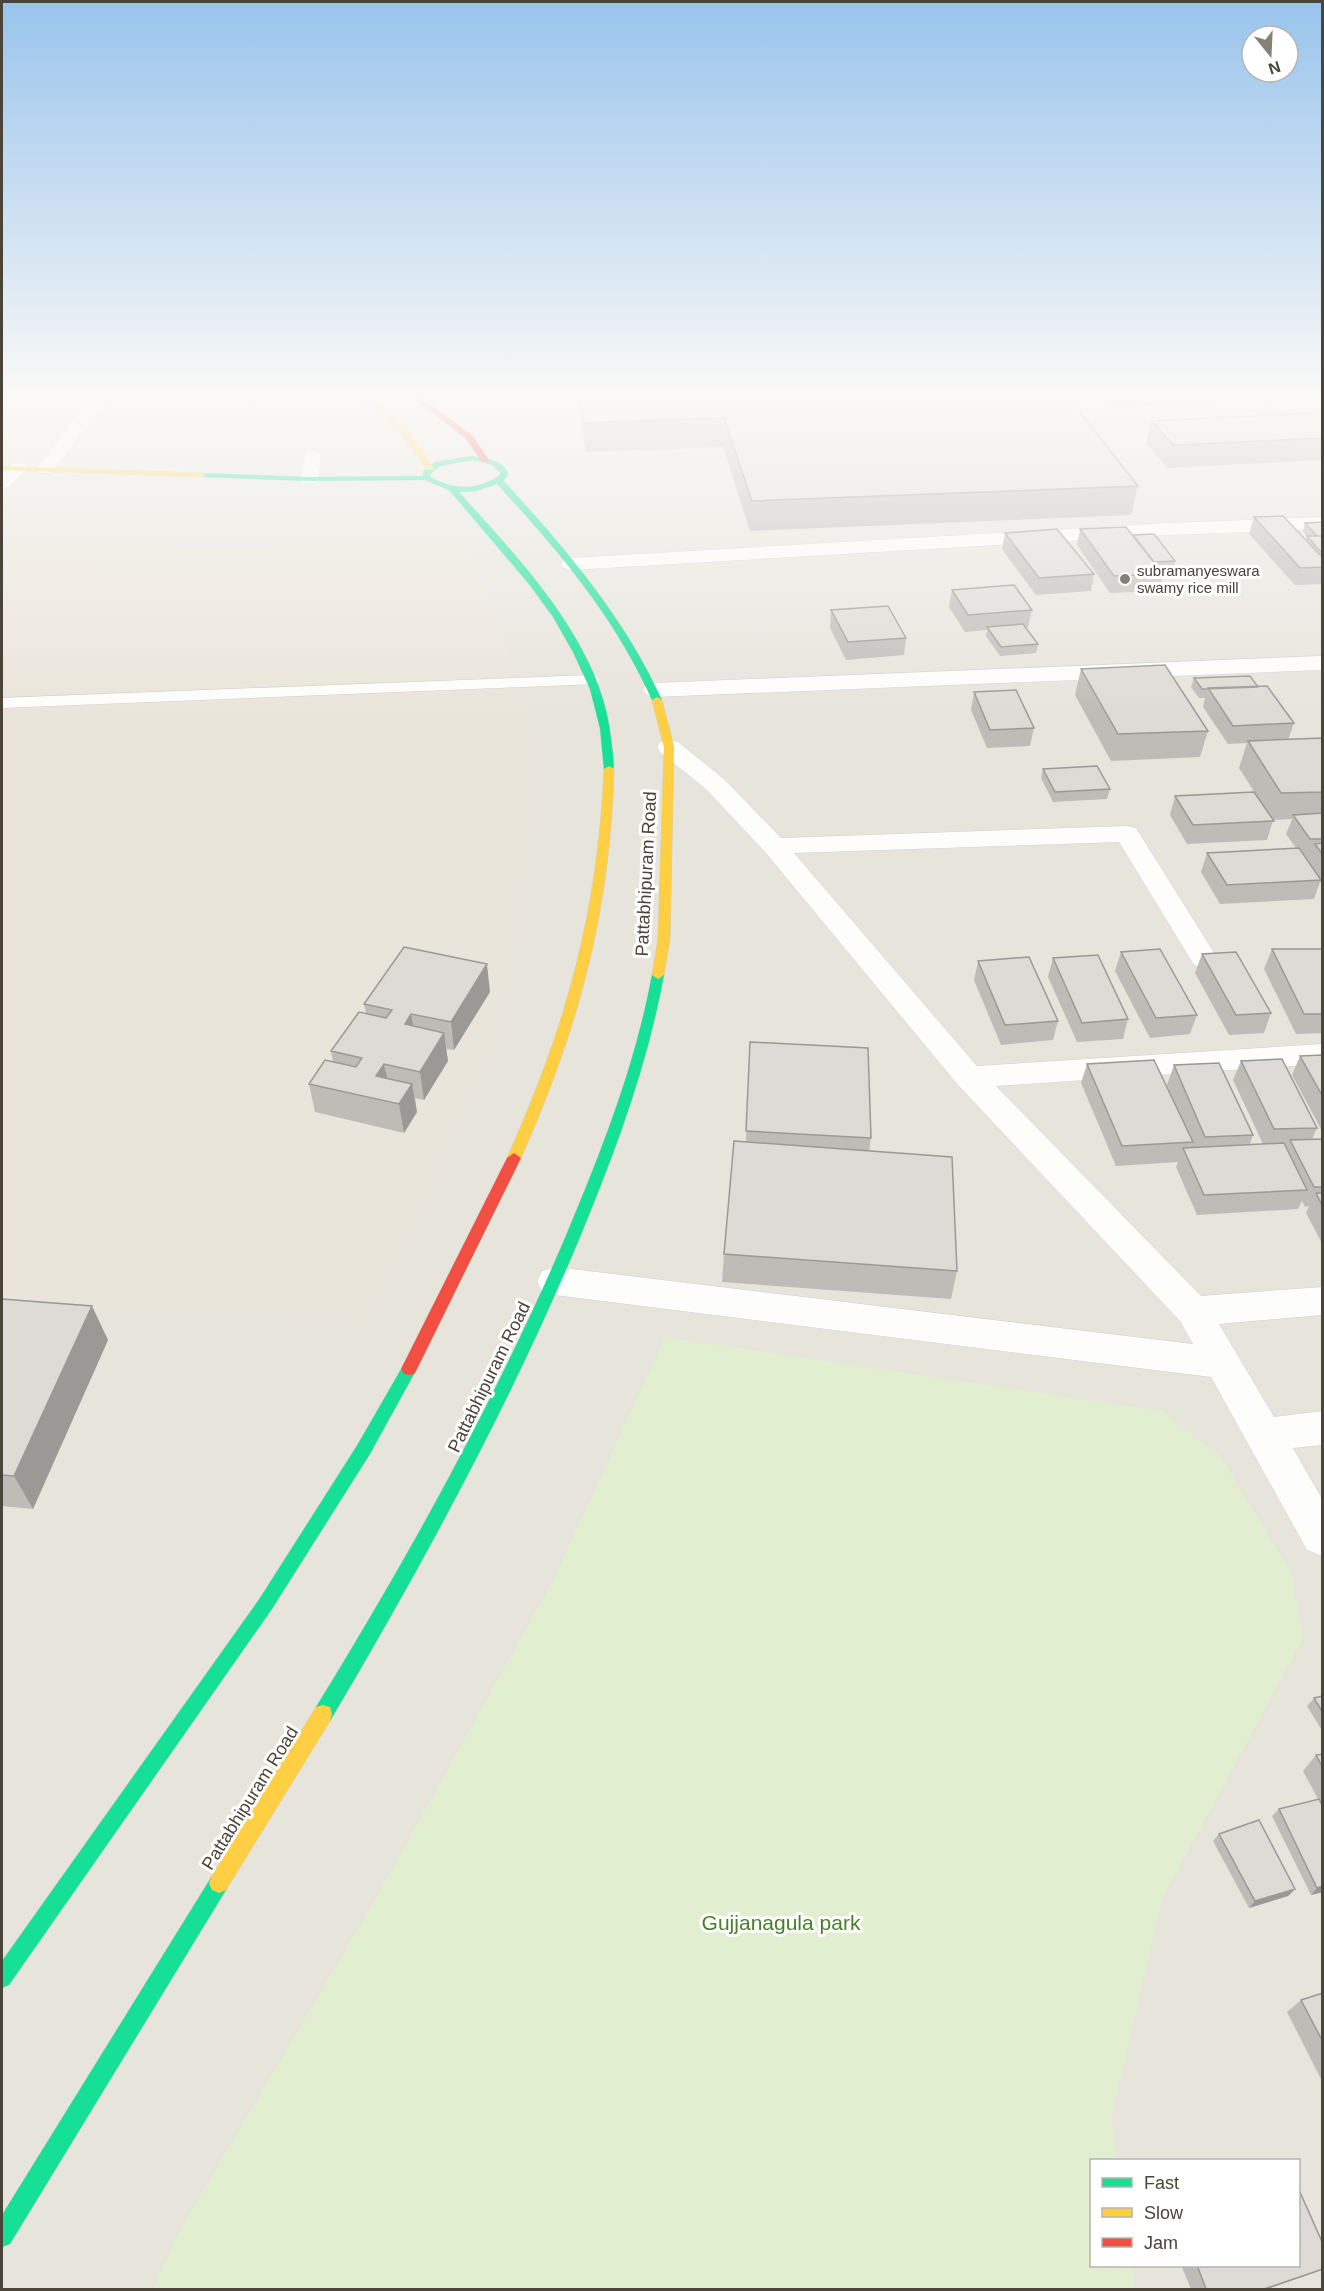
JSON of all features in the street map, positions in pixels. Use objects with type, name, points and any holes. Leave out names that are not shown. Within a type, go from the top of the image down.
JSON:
[{"type":"street","points":[[2,1978],[248,1629],[339,1492],[383,1418],[452,1286],[528,1128],[557,1055],[577,993],[596,911],[608,787],[609,740],[602,708],[591,680],[561,623],[522,569],[464,503]]},
{"type":"street","name":"Pattabhipuram Road","points":[[2,2236],[383,1616],[474,1451],[555,1281],[622,1116],[652,1015],[664,939],[669,747],[666,723],[655,690],[616,623],[542,527],[519,503]]},
{"type":"street","points":[[571,564],[1157,530],[1323,523]]},
{"type":"street","points":[[655,690],[1323,663]]},
{"type":"street","points":[[669,747],[716,785],[774,846],[969,1077],[1193,1311],[1323,1537]]},
{"type":"street","points":[[774,846],[1127,834],[1204,959]]},
{"type":"street","points":[[969,1077],[1323,1054]]},
{"type":"street","points":[[555,1281],[1223,1363]]},
{"type":"street","points":[[1193,1311],[1323,1301]]},
{"type":"street","points":[[1264,1435],[1323,1428]]},
{"type":"lane","points":[[2,703],[591,680]]},
{"type":"shaded area","points":[[2,503],[1322,503],[1322,2289],[2,2289]]},
{"type":"shaded area","points":[[471,544],[523,696],[539,788],[498,1042],[368,1327],[2,1303],[2,551]]},
{"type":"green space","name":"Gujjanagula park","points":[[665,1337],[1162,1411],[1220,1456],[1291,1571],[1303,1639],[1162,1899],[1111,2119],[1117,2159],[1090,2159],[1090,2267],[1132,2267],[1135,2289],[154,2289],[175,2238],[373,1903],[553,1580]]},
{"type":"building","points":[[1283,516],[1323,558],[1323,567],[1300,568],[1254,517]]},
{"type":"building","points":[[1323,522],[1323,536],[1317,536],[1305,523]]},
{"type":"building","points":[[1126,527],[1163,574],[1114,576],[1080,529]]},
{"type":"building","points":[[1057,529],[1094,574],[1039,578],[1005,533]]},
{"type":"building","points":[[1154,534],[1175,561],[1154,562],[1133,535]]},
{"type":"building","points":[[1307,536],[1323,536],[1323,552],[1321,552]]},
{"type":"building","points":[[1014,585],[1032,610],[968,615],[952,590]]},
{"type":"building","points":[[888,606],[906,638],[848,642],[831,610]]},
{"type":"building","points":[[1023,624],[1038,644],[1001,647],[987,627]]},
{"type":"building","points":[[1165,665],[1208,731],[1118,734],[1081,669]]},
{"type":"building","points":[[1250,676],[1258,687],[1202,689],[1194,678]]},
{"type":"building","points":[[1267,686],[1294,723],[1233,726],[1208,688]]},
{"type":"building","points":[[1016,690],[1034,728],[990,730],[974,692]]},
{"type":"building","points":[[1323,738],[1323,792],[1281,793],[1248,741]]},
{"type":"building","points":[[1097,766],[1110,789],[1055,792],[1043,769]]},
{"type":"building","points":[[1254,792],[1274,821],[1193,825],[1175,796]]},
{"type":"building","points":[[1323,813],[1323,839],[1310,839],[1293,815]]},
{"type":"building","points":[[1323,843],[1323,855],[1315,844]]},
{"type":"building","points":[[1299,848],[1321,880],[1227,885],[1207,853]]},
{"type":"building","points":[[404,947],[487,964],[451,1022],[411,1014],[405,1024],[444,1033],[420,1072],[384,1064],[376,1076],[412,1084],[399,1104],[309,1084],[325,1060],[356,1067],[362,1058],[331,1051],[359,1012],[386,1018],[392,1010],[364,1004]]},
{"type":"building","points":[[1160,949],[1197,1015],[1156,1018],[1121,952]]},
{"type":"building","points":[[1272,949],[1323,949],[1323,1014],[1304,1014]]},
{"type":"building","points":[[1236,952],[1271,1013],[1236,1015],[1202,954]]},
{"type":"building","points":[[1098,955],[1128,1019],[1082,1023],[1053,958]]},
{"type":"building","points":[[1029,957],[1058,1021],[1005,1025],[978,961]]},
{"type":"building","points":[[750,1042],[868,1048],[871,1138],[746,1131]]},
{"type":"building","points":[[1323,1055],[1323,1097],[1300,1056]]},
{"type":"building","points":[[1282,1059],[1317,1128],[1274,1129],[1241,1061]]},
{"type":"building","points":[[1154,1060],[1193,1142],[1122,1146],[1087,1064]]},
{"type":"building","points":[[1219,1063],[1253,1135],[1205,1137],[1174,1065]]},
{"type":"building","points":[[1323,1139],[1323,1187],[1314,1187],[1290,1140]]},
{"type":"building","points":[[734,1141],[952,1157],[957,1271],[724,1254]]},
{"type":"building","points":[[1284,1143],[1307,1190],[1204,1195],[1183,1148]]},
{"type":"building","points":[[1316,1193],[1323,1193],[1323,1207]]},
{"type":"building","points":[[2,1299],[92,1306],[14,1476],[2,1475]]},
{"type":"building","points":[[1323,1696],[1323,1713],[1314,1698]]},
{"type":"building","points":[[1323,1754],[1323,1768],[1316,1755]]},
{"type":"building","points":[[1319,1799],[1323,1807],[1323,1886],[1317,1888],[1279,1809]]},
{"type":"building","points":[[1259,1820],[1295,1889],[1255,1901],[1219,1834]]},
{"type":"building","points":[[1323,1993],[1323,2042],[1301,2000]]},
{"type":"building","points":[[1300,2192],[1323,2244],[1323,2269],[1264,2289],[1206,2289],[1198,2267],[1300,2267]]},
{"type":"traffic: fast","points":[[464,503],[532,583],[557,616],[578,652],[594,689],[605,728],[609,769]]},
{"type":"traffic: fast","points":[[519,503],[567,557],[608,611],[627,639],[657,700]]},
{"type":"traffic: fast","points":[[323,1714],[430,1531],[496,1405],[556,1277],[628,1095],[645,1036],[658,975]]},
{"type":"traffic: fast","points":[[2,1978],[266,1604],[364,1449],[409,1369]]},
{"type":"traffic: fast","points":[[2,2236],[219,1883]]},
{"type":"traffic: slow","points":[[657,700],[669,747],[664,939],[658,975]]},
{"type":"traffic: slow","points":[[514,1158],[553,1065],[583,968],[602,869],[609,769]]},
{"type":"traffic: slow","points":[[219,1883],[323,1714]]},
{"type":"traffic: jam","points":[[409,1369],[514,1158]]},
{"type":"place","name":"subramanyeswara swamy rice mill","points":[[1125,579]]}]
